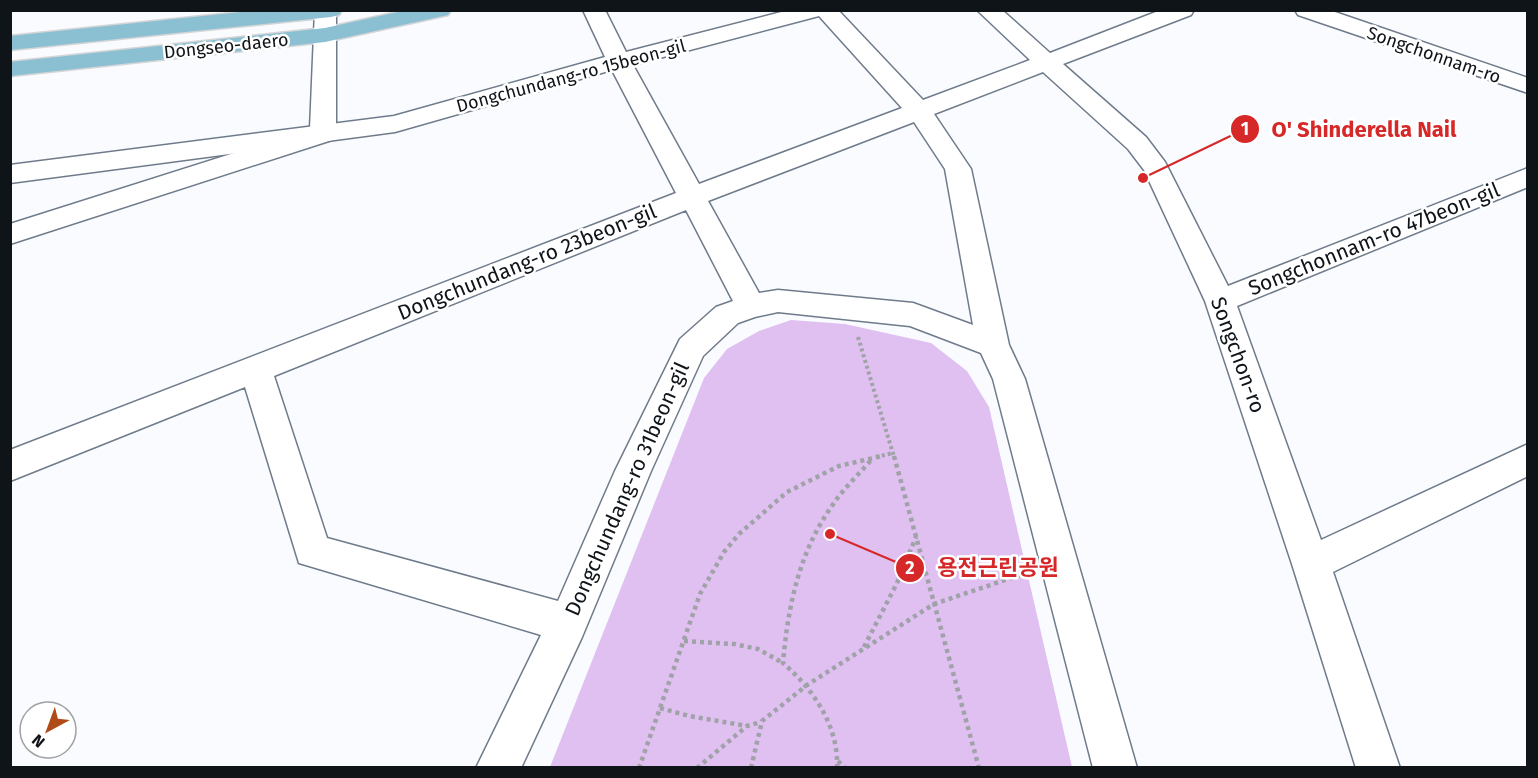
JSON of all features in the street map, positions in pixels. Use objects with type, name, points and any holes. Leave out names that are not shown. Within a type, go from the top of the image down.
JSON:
[{"type":"main road","name":"Dongseo-daero","points":[[10,43],[440,10]]},
{"type":"main road","name":"Dongseo-daero","points":[[10,69],[326,17]]},
{"type":"street","points":[[594,10],[619,61],[751,306]]},
{"type":"street","name":"Dongchundang-ro 15beon-gil","points":[[10,174],[395,124],[619,61],[817,10]]},
{"type":"street","points":[[825,10],[919,111],[958,169],[993,345],[1010,379],[1115,768]]},
{"type":"street","name":"Songchon-ro","points":[[988,10],[1137,143],[1156,168],[1220,301],[1311,564],[1378,768]]},
{"type":"street","points":[[1045,63],[1183,10]]},
{"type":"street","name":"Songchonnam-ro","points":[[1306,10],[1527,86]]},
{"type":"street","points":[[323,134],[326,17]]},
{"type":"street","name":"Dongchundang-ro 23beon-gil","points":[[10,466],[693,197],[1045,63]]},
{"type":"street","name":"Dongchundang-ro 15beon-gil","points":[[10,234],[323,134]]},
{"type":"street","name":"Songchonnam-ro 47beon-gil","points":[[1220,301],[1527,177]]},
{"type":"street","name":"Dongchundang-ro 31beon-gil","points":[[498,768],[568,622],[633,471],[691,348],[727,315],[751,306],[778,301],[913,315],[993,345]]},
{"type":"street","points":[[256,369],[312,551],[568,622]]},
{"type":"street","points":[[1311,564],[1527,459]]},
{"type":"path","points":[[857,333],[893,453],[979,768]]},
{"type":"path","points":[[639,768],[700,594],[713,567],[739,534],[787,492],[839,466],[893,453]]},
{"type":"path","points":[[783,663],[792,588],[806,548],[834,503],[873,458]]},
{"type":"path","points":[[863,648],[897,583],[916,537]]},
{"type":"path","points":[[697,768],[747,726],[762,721],[807,685],[934,604],[1034,571]]},
{"type":"path","points":[[684,641],[734,644],[758,649],[783,663],[807,685],[833,736],[838,760],[837,768]]},
{"type":"path","points":[[660,708],[689,717],[747,726]]},
{"type":"path","points":[[751,768],[762,721]]},
{"type":"path","points":[[838,760],[845,768]]},
{"type":"shaded area","points":[[791,320],[845,324],[931,343],[967,371],[989,407],[1072,767],[550,767],[704,378],[727,349],[759,331]]},
{"type":"place","name":"O' Shinderella Nail","points":[[1143,178]]},
{"type":"place","name":"용전근린공원","points":[[830,534]]}]
